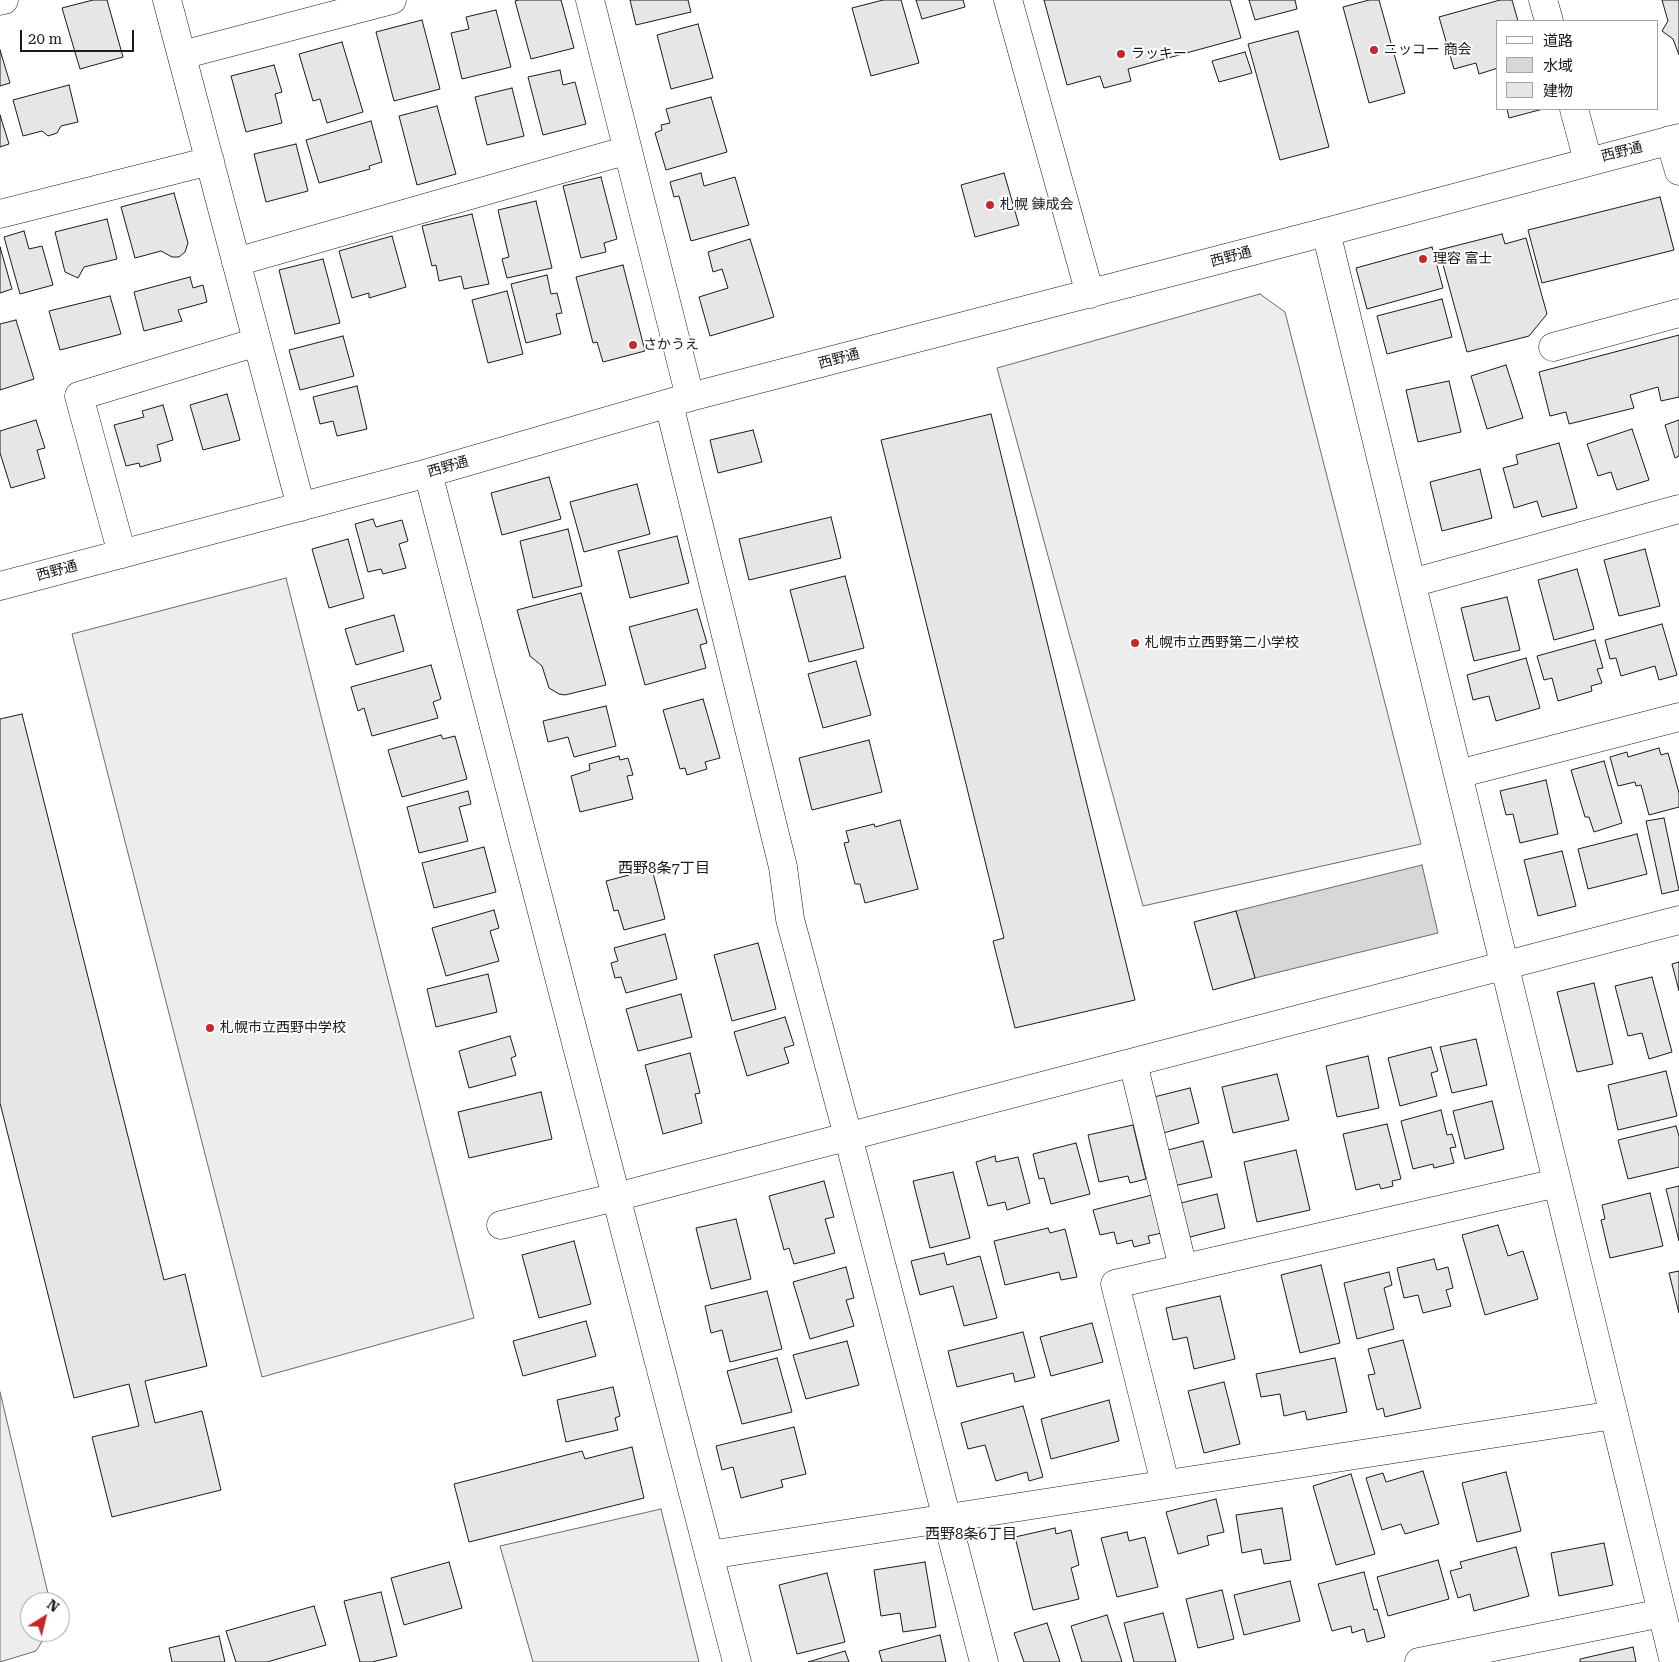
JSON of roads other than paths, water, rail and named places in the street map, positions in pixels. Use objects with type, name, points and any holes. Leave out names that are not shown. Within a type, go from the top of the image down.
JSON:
[{"type":"street","points":[[0,1],[4,0]]},
{"type":"street","points":[[167,0],[301,507]]},
{"type":"street","points":[[182,55],[392,0]]},
{"type":"street","points":[[590,0],[628,150],[680,401],[783,867],[790,919],[984,1662]]},
{"type":"street","points":[[1008,0],[1090,294]]},
{"type":"street","points":[[1544,0],[1549,20]]},
{"type":"street","points":[[1574,110],[1588,161]]},
{"type":"street","points":[[1674,139],[1679,172]]},
{"type":"street","name":"西野通","points":[[0,586],[428,473],[680,401],[1674,139]]},
{"type":"street","points":[[236,262],[628,150]]},
{"type":"street","points":[[0,214],[210,161]]},
{"type":"street","points":[[1326,232],[1674,1662]]},
{"type":"street","points":[[1554,347],[1679,313]]},
{"type":"street","points":[[122,554],[79,396],[257,342]]},
{"type":"street","points":[[428,473],[737,1662]]},
{"type":"street","points":[[1412,583],[1679,509]]},
{"type":"street","points":[[1458,774],[1679,717]]},
{"type":"street","points":[[500,1225],[616,1197],[1679,920]]},
{"type":"street","points":[[1133,1062],[1183,1268]]},
{"type":"street","points":[[1165,1484],[1116,1284],[1558,1182]]},
{"type":"street","points":[[709,1555],[1614,1414]]},
{"type":"street","points":[[1419,1662],[1662,1613]]},
{"type":"water","points":[[1422,865],[1438,933],[1255,978],[1236,911]]},
{"type":"place","name":"ニッコー 商会","points":[[1374,50]]},
{"type":"place","name":"ラッキー","points":[[1121,54]]},
{"type":"place","name":"札幌 錬成会","points":[[990,205]]},
{"type":"place","name":"理容 富士","points":[[1423,259]]},
{"type":"place","name":"さかうえ","points":[[633,345]]},
{"type":"place","name":"札幌市立西野第二小学校","points":[[1135,643]]},
{"type":"place","name":"札幌市立西野中学校","points":[[210,1028]]},
{"type":"district","name":"西野8条7丁目","points":[[664,869]]},
{"type":"district","name":"西野8条6丁目","points":[[971,1535]]}]
